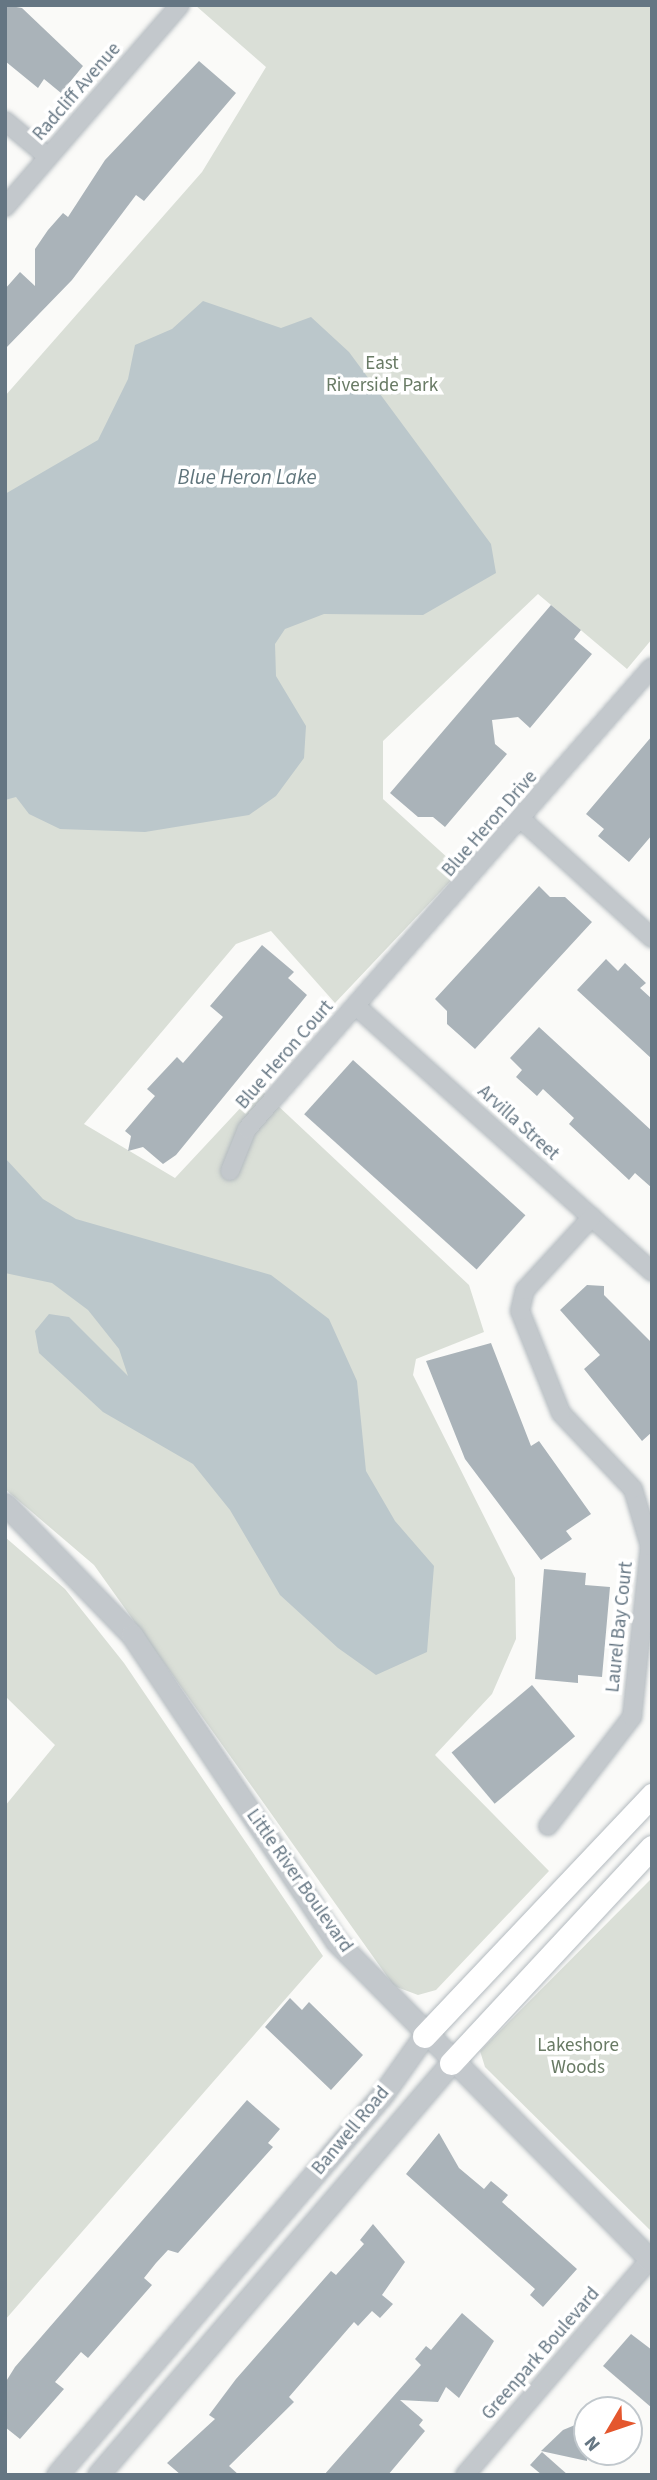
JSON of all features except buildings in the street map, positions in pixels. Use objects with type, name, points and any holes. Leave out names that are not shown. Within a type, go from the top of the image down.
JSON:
[{"type":"main road","name":"Banwell Road","points":[[424,2036],[652,1795]]},
{"type":"main road","name":"Banwell Road","points":[[451,2063],[652,1847]]},
{"type":"street","name":"Radcliff Avenue","points":[[5,207],[180,5]]},
{"type":"street","points":[[5,121],[48,156]]},
{"type":"street","name":"Blue Heron Drive","points":[[356,1006],[522,820],[652,667]]},
{"type":"street","points":[[522,820],[652,938]]},
{"type":"street","name":"Blue Heron Court","points":[[230,1171],[247,1129],[356,1006]]},
{"type":"street","name":"Arvilla Street","points":[[356,1006],[652,1272]]},
{"type":"street","name":"Laurel Bay Court","points":[[548,1826],[632,1717],[650,1546],[633,1489],[561,1413],[520,1311],[525,1290],[592,1217]]},
{"type":"street","name":"Little River Boulevard","points":[[5,1504],[132,1635],[336,1941],[424,2036],[651,2261]]},
{"type":"street","name":"Banwell Road","points":[[69,2471],[195,2316],[383,2094],[424,2036]]},
{"type":"street","name":"Banwell Road","points":[[98,2475],[221,2335],[451,2063]]},
{"type":"street","name":"Greenpark Boulevard","points":[[465,2475],[651,2261]]},
{"type":"street","points":[[195,2316],[221,2335]]},
{"type":"green space","name":"East Riverside Park","points":[[195,5],[652,5],[652,639],[627,669],[538,594],[383,741],[383,799],[461,870],[335,1003],[271,931],[236,944],[84,1124],[175,1178],[259,1088],[469,1285],[484,1332],[416,1359],[413,1375],[515,1578],[516,1639],[492,1694],[435,1755],[549,1871],[436,1990],[418,1995],[394,1986],[94,1565],[5,1489],[5,396],[202,172],[266,67]]},
{"type":"green space","points":[[5,1537],[65,1589],[124,1663],[323,1956],[5,2320],[5,1806],[55,1745],[5,1696]]},
{"type":"green space","name":"Lakeshore Woods","points":[[652,1878],[652,2232],[485,2067],[480,2051]]},
{"type":"water","name":"Blue Heron Lake","points":[[203,301],[281,328],[311,317],[349,352],[491,544],[496,573],[423,615],[324,614],[285,629],[275,644],[276,676],[306,726],[304,758],[276,796],[249,815],[145,832],[60,829],[29,814],[16,797],[5,800],[5,494],[98,440],[128,379],[135,345],[172,329]]},
{"type":"water","points":[[5,1158],[43,1199],[76,1219],[271,1275],[329,1319],[357,1381],[366,1471],[395,1521],[434,1566],[427,1652],[376,1675],[338,1648],[280,1595],[230,1510],[193,1464],[103,1412],[39,1353],[35,1331],[49,1314],[69,1317],[128,1376],[119,1349],[88,1310],[52,1283],[5,1273]]}]
